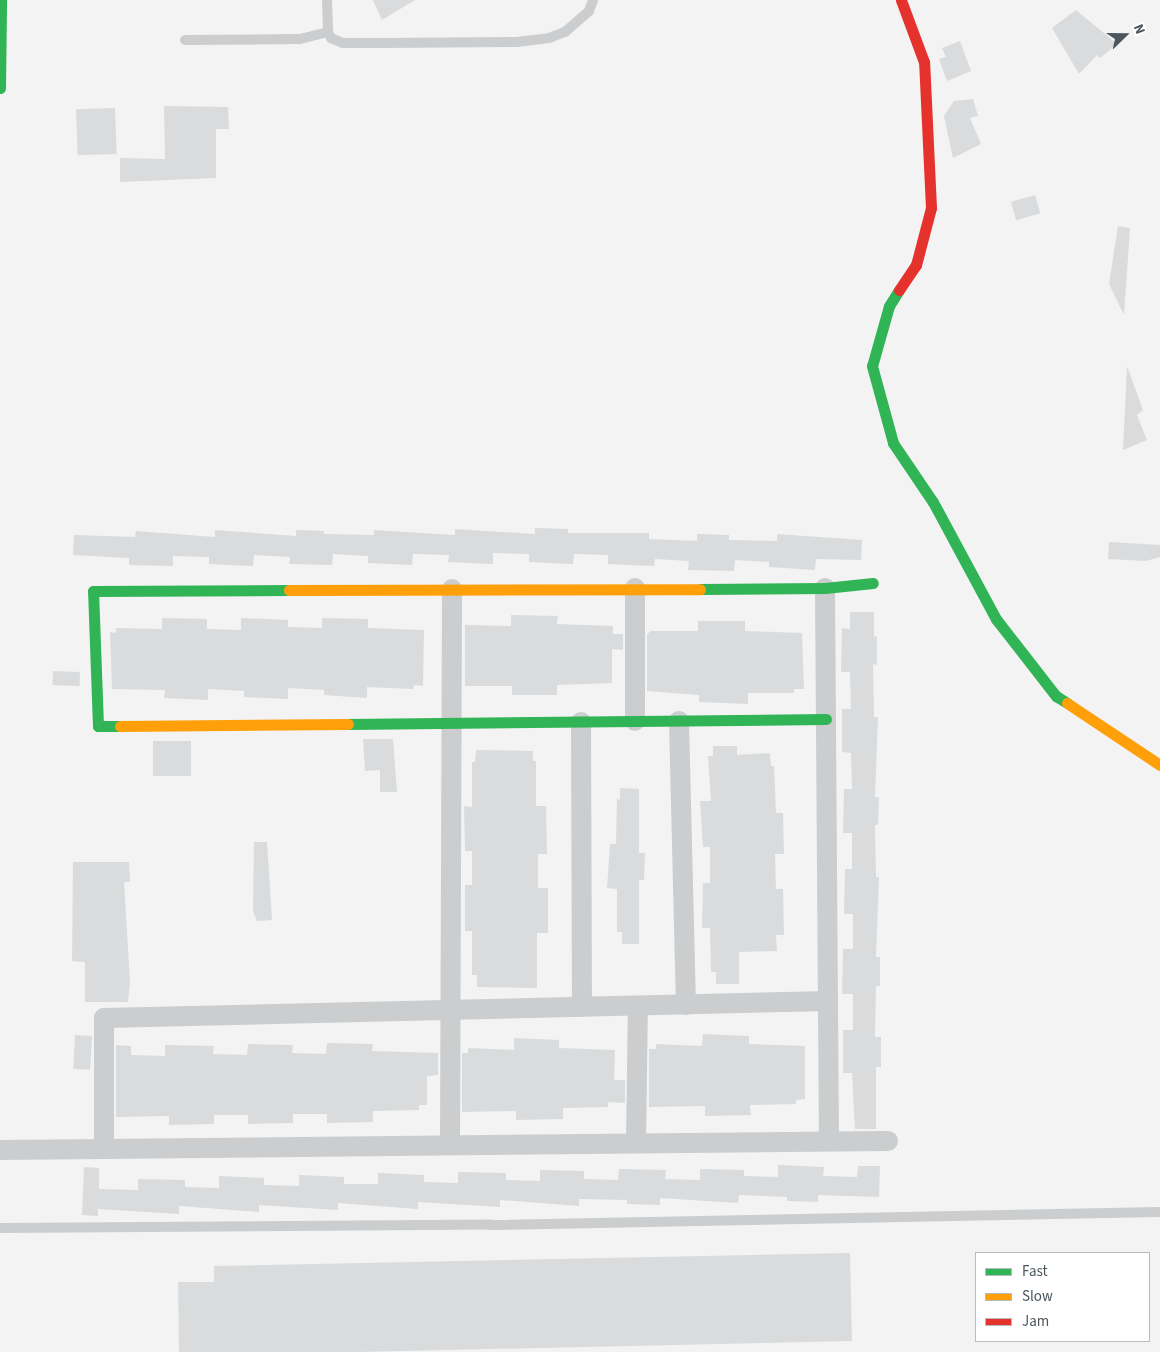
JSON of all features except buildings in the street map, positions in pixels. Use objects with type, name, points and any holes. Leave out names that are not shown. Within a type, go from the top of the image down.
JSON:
[{"type":"main road","points":[[0,88],[1,0]]},
{"type":"main road","points":[[901,0],[924,62],[932,208],[916,265],[889,306],[874,352],[872,366],[892,427],[893,443],[933,502],[996,619],[1056,696],[1160,765]]},
{"type":"main road","points":[[826,719],[98,726],[93,591],[825,588],[874,583]]},
{"type":"street","points":[[634,721],[635,588]]},
{"type":"street","points":[[825,588],[828,1141]]},
{"type":"street","points":[[450,1145],[452,590]]},
{"type":"street","points":[[679,721],[686,1004]]},
{"type":"street","points":[[581,722],[582,1007]]},
{"type":"street","points":[[104,1149],[104,1018],[828,1001]]},
{"type":"street","points":[[636,1143],[638,1006]]},
{"type":"street","points":[[0,1150],[888,1141]]},
{"type":"lane","points":[[327,0],[328,32],[331,38],[343,43],[533,41],[566,32],[589,11],[593,0]]},
{"type":"lane","points":[[184,40],[230,42],[300,39],[328,32]]},
{"type":"lane","points":[[0,1228],[490,1225],[1160,1212]]},
{"type":"traffic: fast","points":[[0,88],[1,0]]},
{"type":"traffic: fast","points":[[899,290],[889,306],[872,366],[893,443],[933,502],[996,619],[1056,696],[1067,703]]},
{"type":"traffic: fast","points":[[700,589],[825,588],[873,583]]},
{"type":"traffic: fast","points":[[120,726],[98,726],[93,591],[289,590]]},
{"type":"traffic: fast","points":[[348,724],[826,719]]},
{"type":"traffic: slow","points":[[289,590],[700,589]]},
{"type":"traffic: slow","points":[[1067,703],[1160,765]]},
{"type":"traffic: slow","points":[[120,726],[348,724]]},
{"type":"traffic: jam","points":[[899,290],[916,265],[931,208],[924,62],[901,0]]}]
